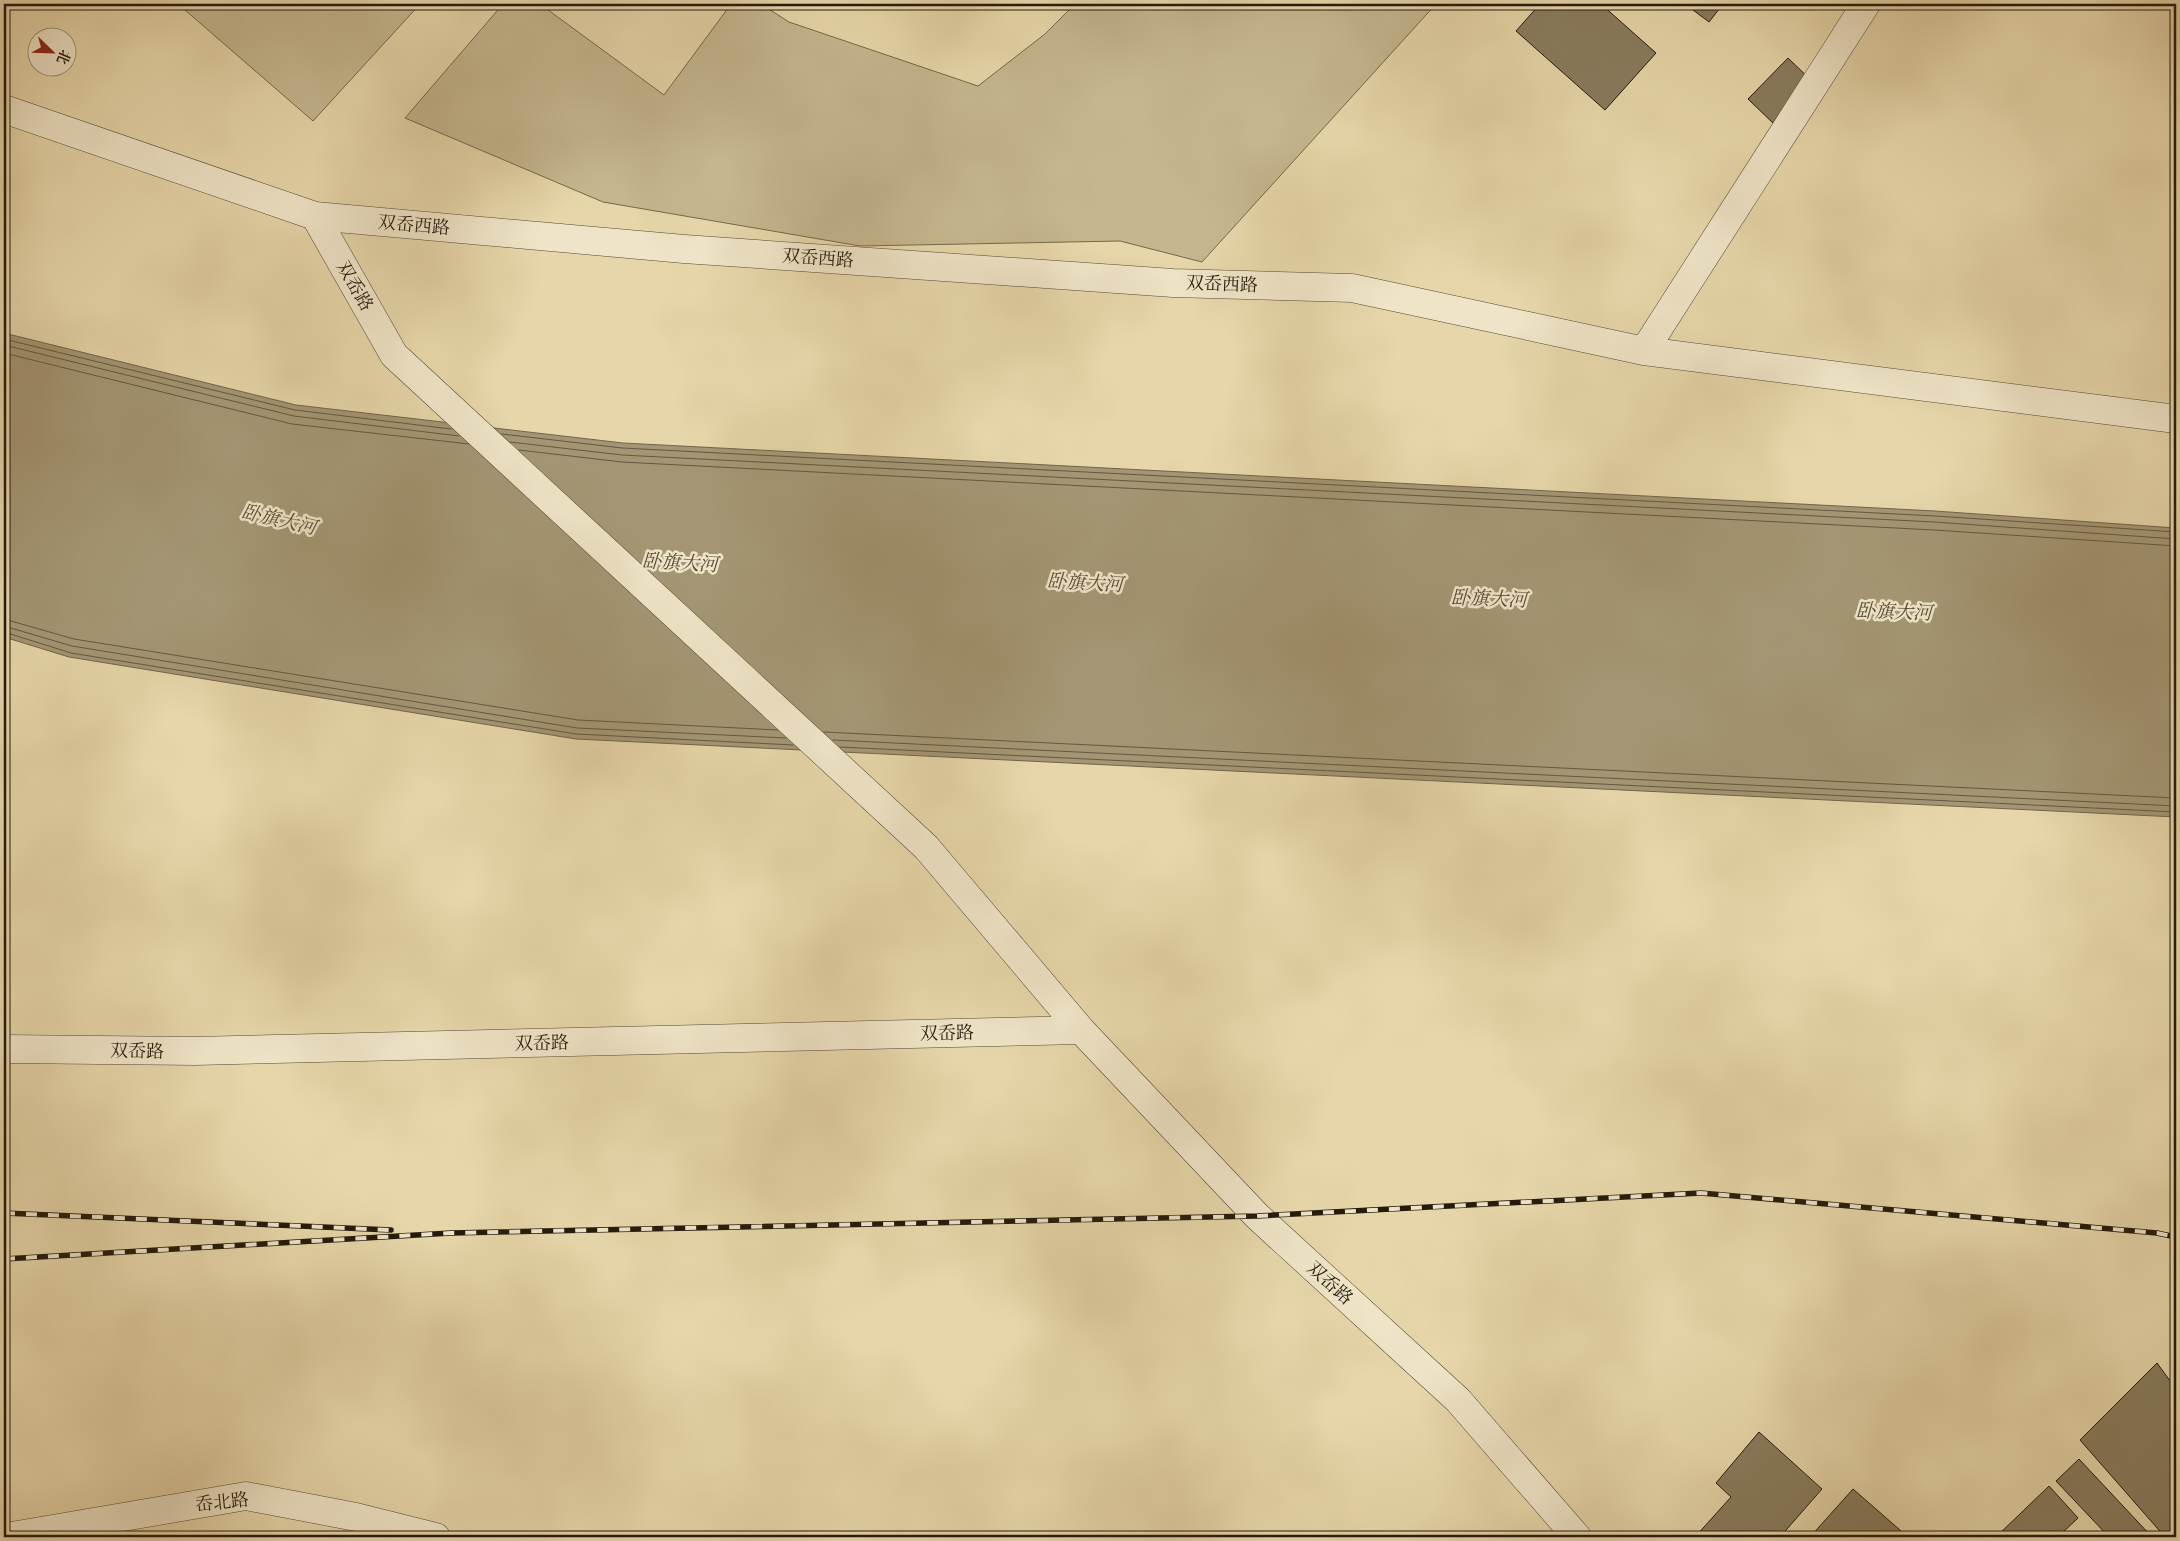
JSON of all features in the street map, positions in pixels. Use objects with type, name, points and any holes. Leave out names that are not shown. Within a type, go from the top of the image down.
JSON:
[{"type":"street","points":[[1644,352],[1866,4]]},
{"type":"street","name":"双岙西路","points":[[4,109],[315,216],[714,251],[1173,283],[1352,288],[1644,352],[2176,419]]},
{"type":"street","name":"双岙路","points":[[315,216],[394,355],[926,847],[1081,1030],[1257,1216],[1458,1400],[1577,1537]]},
{"type":"street","name":"双岙路","points":[[4,1049],[195,1051],[1081,1030]]},
{"type":"street","name":"岙北路","points":[[6,1537],[246,1496],[356,1517],[436,1537]]},
{"type":"shaded area","points":[[178,4],[420,4],[313,121]]},
{"type":"shaded area","points":[[503,4],[540,4],[664,95],[731,4],[761,4],[789,22],[978,86],[1045,34],[1075,4],[1436,4],[1202,262],[1120,241],[860,246],[603,202],[405,118]]},
{"type":"water","name":"卧旗大河","points":[[4,333],[296,405],[623,443],[1935,511],[2176,528],[2176,817],[576,739],[69,657],[4,637]]},
{"type":"building","points":[[1540,4],[1601,4],[1656,53],[1605,110],[1516,31]]},
{"type":"building","points":[[1685,4],[1723,4],[1709,22]]},
{"type":"building","points":[[1788,58],[1815,84],[1775,125],[1748,99]]},
{"type":"building","points":[[2157,1363],[2176,1389],[2176,1537],[2165,1537],[2080,1440]]},
{"type":"building","points":[[1759,1432],[1822,1489],[1780,1537],[1695,1537],[1731,1497],[1716,1483]]},
{"type":"building","points":[[2079,1459],[2152,1537],[2109,1537],[2056,1481]]},
{"type":"building","points":[[2049,1486],[2078,1518],[2058,1537],[1996,1537]]},
{"type":"building","points":[[1853,1489],[1908,1537],[1810,1537]]},
{"type":"railway","points":[[4,1259],[451,1233],[1257,1216],[1701,1193],[2157,1233],[2176,1237]]},
{"type":"railway","points":[[4,1213],[391,1230]]}]
